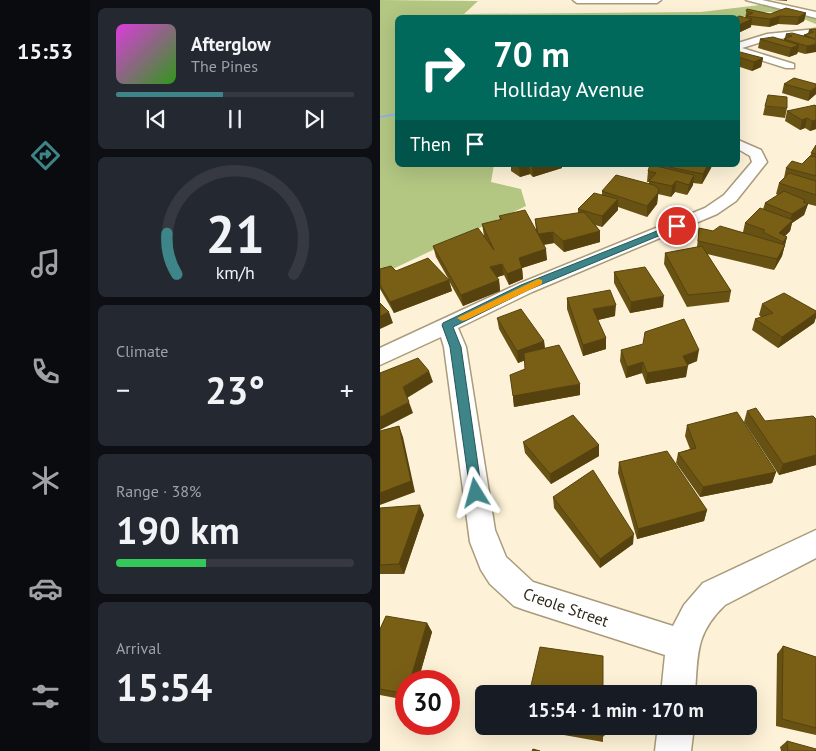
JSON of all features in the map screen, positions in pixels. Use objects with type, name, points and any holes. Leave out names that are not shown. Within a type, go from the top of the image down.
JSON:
[{"type":"street","points":[[577,0],[657,0]]},
{"type":"street","points":[[750,0],[816,15]]},
{"type":"street","points":[[794,10],[808,4]]},
{"type":"street","points":[[740,45],[767,37],[816,32]]},
{"type":"street","points":[[740,51],[790,66]]},
{"type":"street","points":[[744,147],[768,144]]},
{"type":"street","points":[[380,357],[524,288],[711,211],[730,198],[757,167],[759,157],[744,147]]},
{"type":"street","name":"Creole Street","points":[[447,325],[455,347],[481,530],[489,559],[504,580],[525,595],[683,645]]},
{"type":"street","points":[[679,685],[683,645],[694,614],[714,594],[816,543]]},
{"type":"street","points":[[673,751],[675,735]]},
{"type":"green space","points":[[380,0],[478,1],[464,14],[701,12],[760,5],[816,17],[816,24],[777,12],[760,13],[740,18],[740,15],[395,15],[395,167],[494,167],[491,182],[521,189],[526,206],[380,275]]},
{"type":"building","points":[[786,8],[806,13],[799,17],[780,16],[770,19],[746,16],[753,13],[746,11],[747,9],[770,14]]},
{"type":"building","points":[[740,16],[752,19],[740,25]]},
{"type":"building","points":[[816,29],[816,44],[807,46],[784,39],[792,36],[786,34],[792,33],[815,39],[804,35],[814,32],[809,30]]},
{"type":"building","points":[[773,37],[799,45],[791,48],[760,39]]},
{"type":"building","points":[[740,52],[763,58],[754,62],[740,58]]},
{"type":"building","points":[[794,78],[816,84],[816,87],[810,91],[784,84]]},
{"type":"building","points":[[768,95],[787,97],[787,108],[765,106]]},
{"type":"building","points":[[815,105],[816,120],[812,121],[807,118],[802,120],[787,111]]},
{"type":"building","points":[[816,145],[816,154],[811,153]]},
{"type":"building","points":[[810,156],[816,157],[816,176],[786,168],[792,161],[802,164]]},
{"type":"building","points":[[649,167],[660,167],[694,175],[689,185],[676,181],[672,186],[649,181],[656,173],[648,171]]},
{"type":"building","points":[[670,167],[707,167],[703,174]]},
{"type":"building","points":[[789,173],[816,181],[816,195],[779,183]]},
{"type":"building","points":[[616,175],[654,185],[659,189],[658,193],[647,206],[602,191]]},
{"type":"building","points":[[784,191],[805,200],[803,202],[808,204],[792,214],[765,203]]},
{"type":"building","points":[[594,193],[618,199],[602,216],[578,209]]},
{"type":"building","points":[[760,208],[793,220],[779,233],[787,237],[783,242],[763,232],[765,230],[745,223]]},
{"type":"building","points":[[525,210],[546,249],[519,258],[522,268],[507,274],[502,264],[490,267],[499,280],[461,295],[433,246],[478,228],[494,250],[482,224],[502,219],[499,216]]},
{"type":"building","points":[[584,212],[600,231],[563,241],[553,232],[538,234],[535,219]]},
{"type":"building","points":[[720,226],[785,245],[777,259],[698,241],[699,228],[713,231]]},
{"type":"building","points":[[702,246],[731,291],[688,295],[665,253]]},
{"type":"building","points":[[428,258],[449,280],[390,302],[380,285],[380,269],[391,266],[396,271]]},
{"type":"building","points":[[645,267],[664,296],[631,302],[614,272]]},
{"type":"building","points":[[610,290],[616,305],[593,309],[606,338],[583,345],[567,298]]},
{"type":"building","points":[[784,293],[816,311],[816,313],[782,337],[755,319],[773,313],[762,304]]},
{"type":"building","points":[[380,303],[389,312],[380,316]]},
{"type":"building","points":[[521,309],[544,341],[517,351],[497,318]]},
{"type":"building","points":[[684,319],[699,350],[683,356],[688,366],[647,373],[643,362],[627,367],[621,350],[643,344],[645,332]]},
{"type":"building","points":[[559,345],[580,384],[513,396],[510,375],[525,369],[524,353]]},
{"type":"building","points":[[418,358],[429,371],[403,387],[409,402],[380,417],[380,373]]},
{"type":"building","points":[[756,408],[765,421],[813,416],[816,419],[816,455],[783,464],[747,411]]},
{"type":"building","points":[[737,412],[776,472],[703,487],[678,453],[696,448],[687,425]]},
{"type":"building","points":[[573,415],[599,445],[550,474],[523,442]]},
{"type":"building","points":[[399,426],[411,481],[380,493],[380,431]]},
{"type":"building","points":[[667,451],[707,510],[638,529],[619,462]]},
{"type":"building","points":[[593,470],[634,534],[600,559],[553,497]]},
{"type":"building","points":[[420,505],[399,564],[380,565],[380,508]]},
{"type":"building","points":[[386,616],[427,623],[413,670],[395,670],[395,692],[380,689],[380,629]]},
{"type":"building","points":[[783,646],[816,657],[816,728],[782,719]]},
{"type":"building","points":[[540,647],[603,656],[603,685],[531,685]]},
{"type":"building","points":[[787,741],[816,749],[816,751],[788,751]]},
{"type":"waterway","points":[[380,117],[395,114]]},
{"type":"slow traffic","points":[[462,318],[538,282]]},
{"type":"route","points":[[476,493],[455,347],[447,325],[524,288],[677,226]]}]
